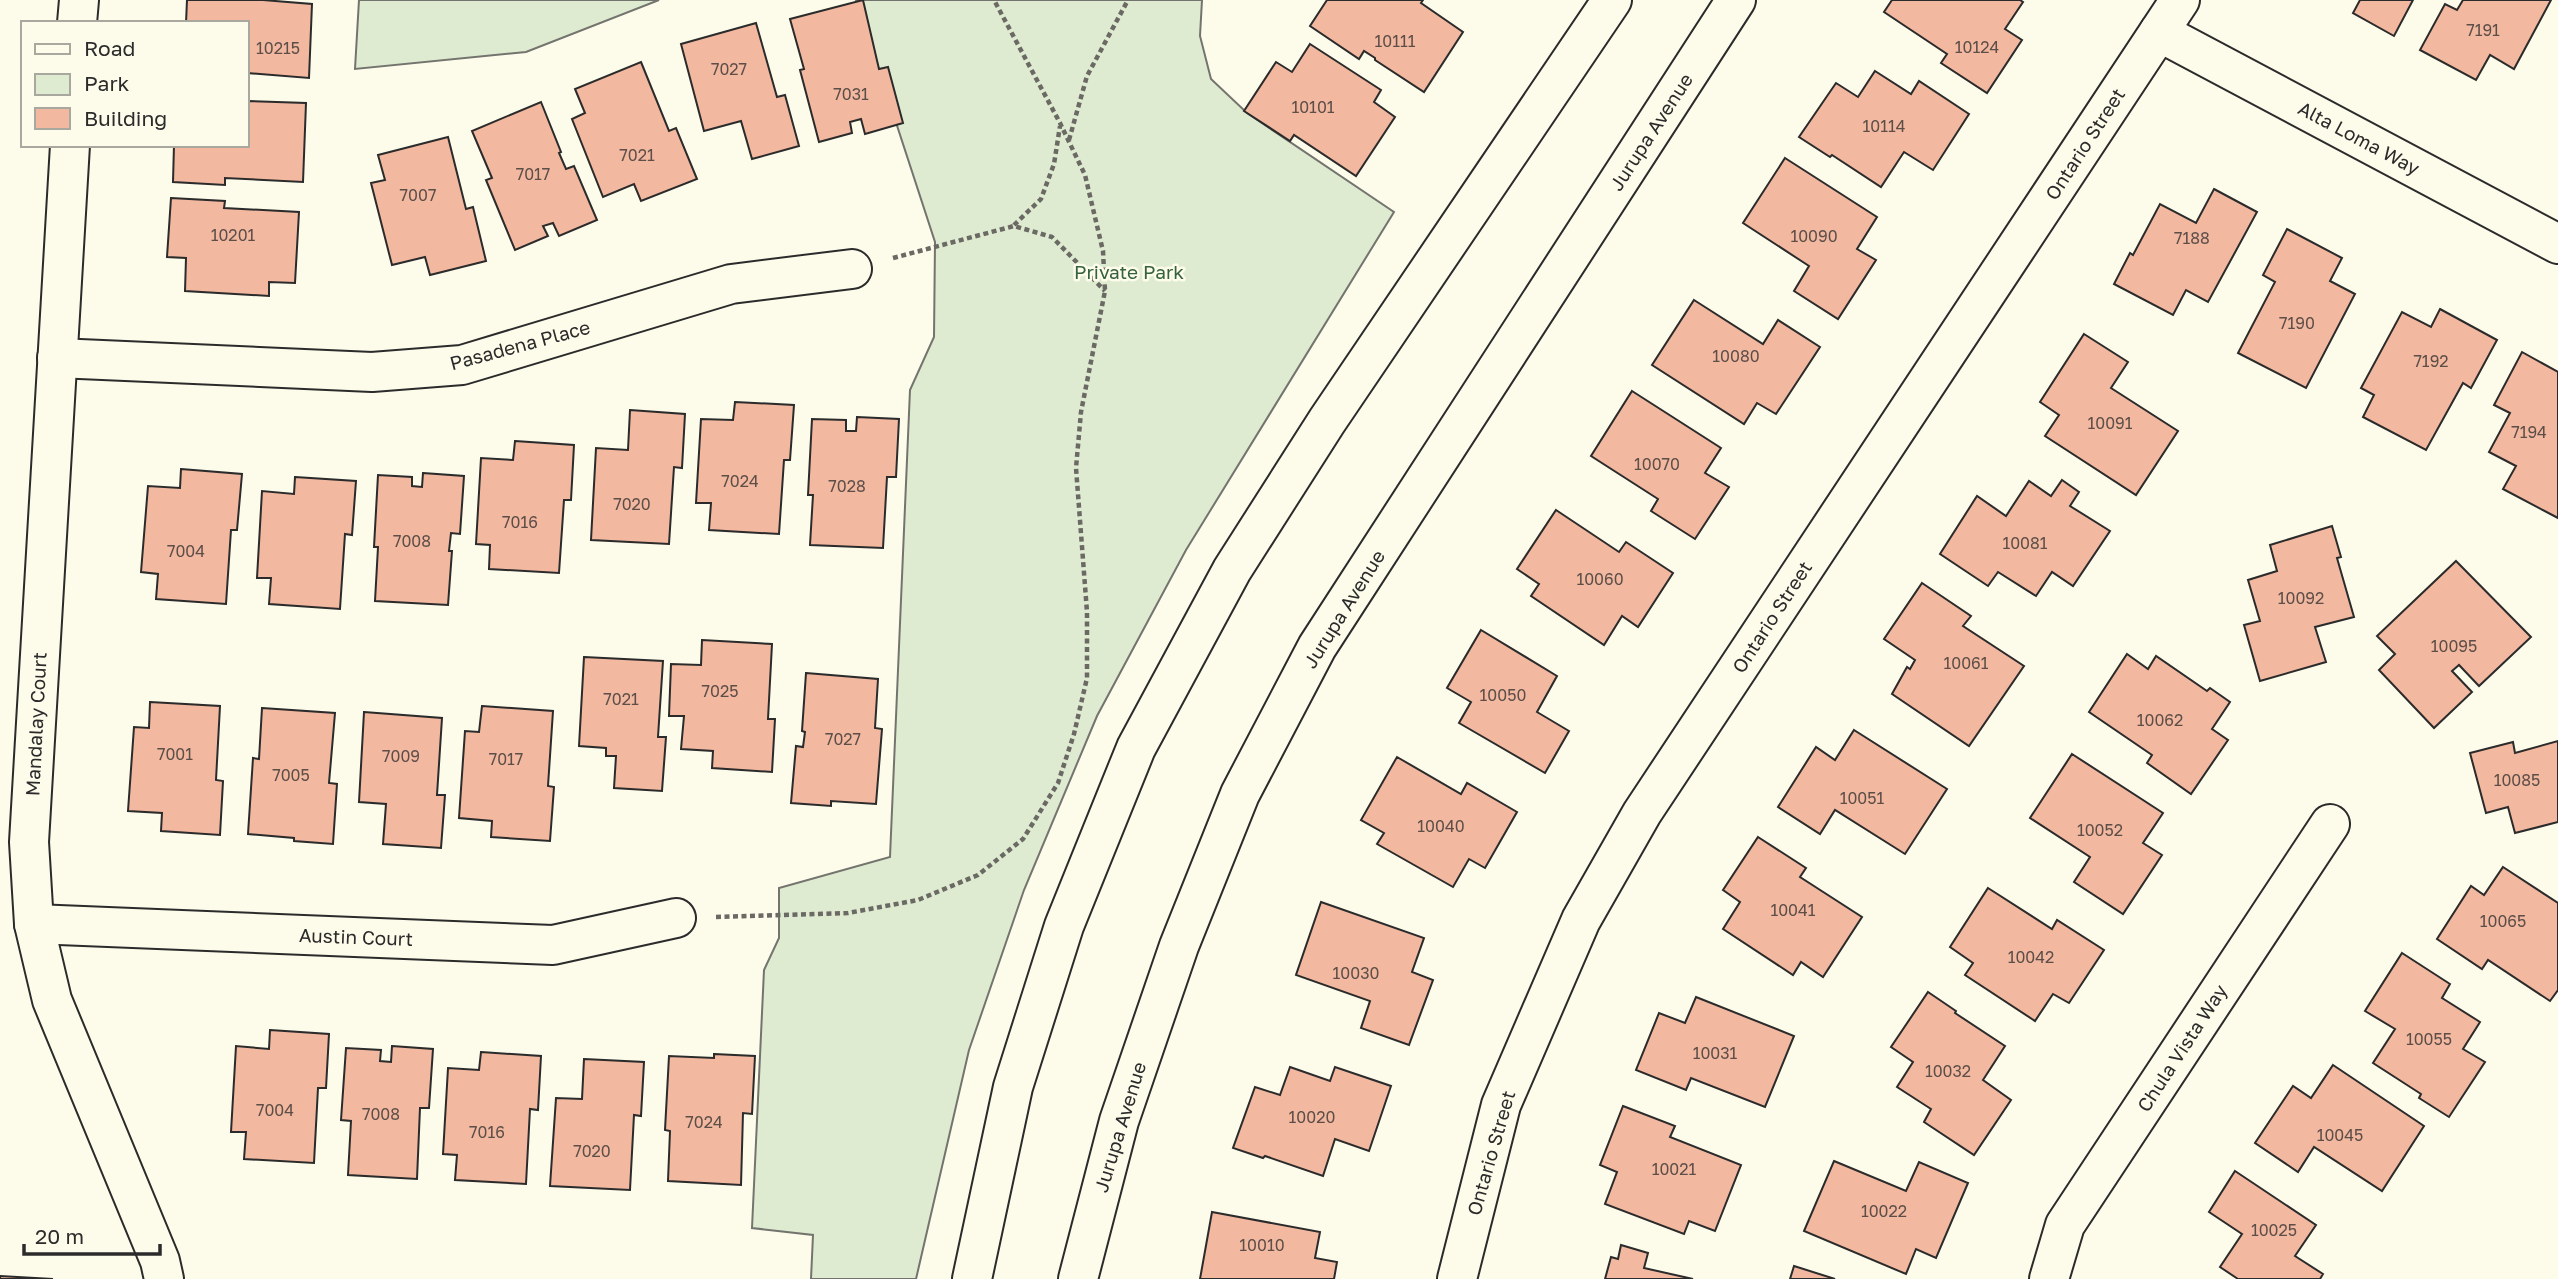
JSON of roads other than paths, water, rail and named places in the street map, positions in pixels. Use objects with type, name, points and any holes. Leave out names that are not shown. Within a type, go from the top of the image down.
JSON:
[{"type":"street","points":[[77,21],[79,0]]},
{"type":"street","points":[[972,1279],[1013,1087],[1064,926],[1136,748],[1233,570],[1320,433],[1612,0]]},
{"type":"street","name":"Jurupa Avenue","points":[[1078,1279],[1119,1121],[1179,946],[1240,794],[1317,647],[1736,0]]},
{"type":"street","name":"Ontario Street","points":[[1457,1279],[1501,1105],[1581,920],[1642,813],[2180,0]]},
{"type":"street","name":"Alta Loma Way","points":[[2159,32],[2558,244]]},
{"type":"street","name":"Mandalay Court","points":[[70,147],[29,842],[34,924],[52,1000],[160,1261],[164,1279]]},
{"type":"street","name":"Pasadena Place","points":[[57,358],[372,372],[462,365],[731,284],[852,269]]},
{"type":"street","name":"Chula Vista Way","points":[[2049,1279],[2065,1225],[2329,824]]},
{"type":"street","name":"Austin Court","points":[[34,924],[552,945],[676,918]]},
{"type":"park label","name":"Private Park","points":[[1129,272]]}]
